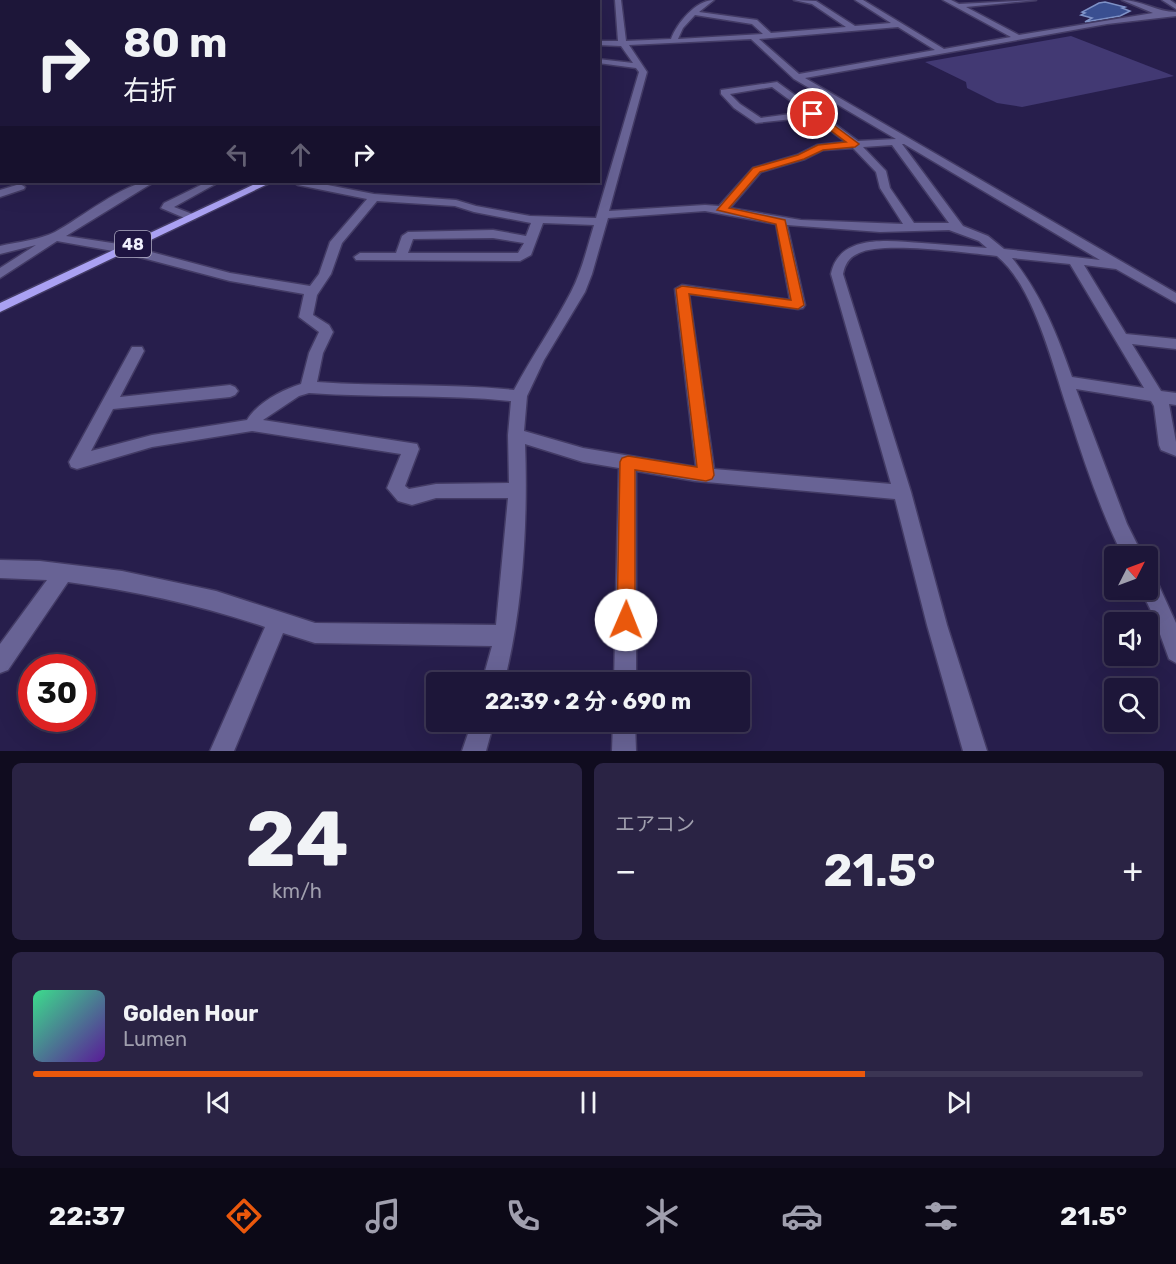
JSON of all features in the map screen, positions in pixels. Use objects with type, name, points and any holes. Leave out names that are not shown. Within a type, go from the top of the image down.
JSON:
[{"type":"main road","name":"48","points":[[0,308],[265,183]]},
{"type":"street","points":[[496,672],[505,636],[518,490],[516,435],[519,396],[537,360],[578,292],[589,263],[611,177],[632,115],[636,90],[643,72],[623,44],[619,34],[621,18],[618,0]]},
{"type":"street","points":[[675,40],[676,33],[693,13],[711,0]]},
{"type":"street","points":[[797,0],[814,2],[854,29]]},
{"type":"street","points":[[858,0],[942,51]]},
{"type":"street","points":[[946,0],[1019,38]]},
{"type":"street","points":[[959,6],[1033,0]]},
{"type":"street","points":[[1125,0],[1176,19]]},
{"type":"street","points":[[1165,0],[1176,7]]},
{"type":"street","points":[[693,13],[754,22],[770,36]]},
{"type":"street","points":[[797,77],[1161,14],[1176,14]]},
{"type":"street","points":[[600,43],[706,41],[898,25]]},
{"type":"street","points":[[753,37],[797,77],[901,142],[1176,299]]},
{"type":"street","points":[[600,62],[638,66]]},
{"type":"street","points":[[813,114],[759,121],[737,106],[724,92],[774,84],[855,144],[880,171],[885,188],[911,228]]},
{"type":"street","points":[[722,210],[757,170],[801,157],[821,147],[901,142]]},
{"type":"street","points":[[901,142],[958,228],[1001,252],[1034,300],[1050,332],[1105,490],[1129,546]]},
{"type":"street","points":[[0,194],[20,187],[13,183]]},
{"type":"street","points":[[0,274],[53,237],[147,183]]},
{"type":"street","points":[[191,217],[167,208],[168,205],[212,183]]},
{"type":"street","points":[[303,183],[374,197],[456,203],[493,213],[538,220],[601,219],[705,208],[781,222],[958,228]]},
{"type":"street","points":[[308,387],[316,353],[326,332],[324,328],[306,317],[306,306],[313,291],[326,274],[336,242],[374,197]]},
{"type":"street","points":[[360,257],[520,257],[525,255],[538,220]]},
{"type":"street","points":[[706,475],[682,289],[798,305],[781,222]]},
{"type":"street","points":[[401,257],[408,236],[493,234],[530,240]]},
{"type":"street","points":[[0,250],[53,237],[125,249],[201,271],[313,291]]},
{"type":"street","points":[[975,751],[937,625],[902,492],[837,274],[838,264],[844,256],[865,246],[887,245],[1001,252],[1119,266]]},
{"type":"street","points":[[1075,261],[1162,406],[1167,445],[1176,449]]},
{"type":"street","points":[[1121,338],[1176,344]]},
{"type":"street","points":[[137,351],[77,462],[152,441],[252,425],[411,449],[396,488],[404,496],[412,497],[436,491],[518,490]]},
{"type":"street","points":[[1066,382],[1176,399]]},
{"type":"street","points":[[252,425],[260,414],[308,387],[364,391],[471,391],[519,396]]},
{"type":"street","points":[[109,404],[230,391]]},
{"type":"street","points":[[516,435],[583,455],[706,475],[902,492]]},
{"type":"street","points":[[625,672],[628,462]]},
{"type":"street","points":[[0,569],[40,570],[122,580],[206,599],[315,633],[505,636]]},
{"type":"street","points":[[0,662],[63,573]]},
{"type":"street","points":[[1156,600],[1176,652]]},
{"type":"street","points":[[222,751],[278,621]]},
{"type":"street","points":[[474,751],[480,732]]},
{"type":"street","points":[[624,732],[624,751]]},
{"type":"shaded area","points":[[1071,36],[1174,76],[1022,107],[997,103],[967,88],[966,82],[925,62]]},
{"type":"building","points":[[1105,2],[1125,7],[1122,8],[1130,11],[1120,16],[1085,22],[1092,18],[1081,15],[1085,13],[1082,12]]},
{"type":"route","points":[[626,620],[628,462],[706,475],[682,289],[798,305],[781,222],[722,210],[757,170],[801,157],[821,147],[855,144],[813,114]]}]
